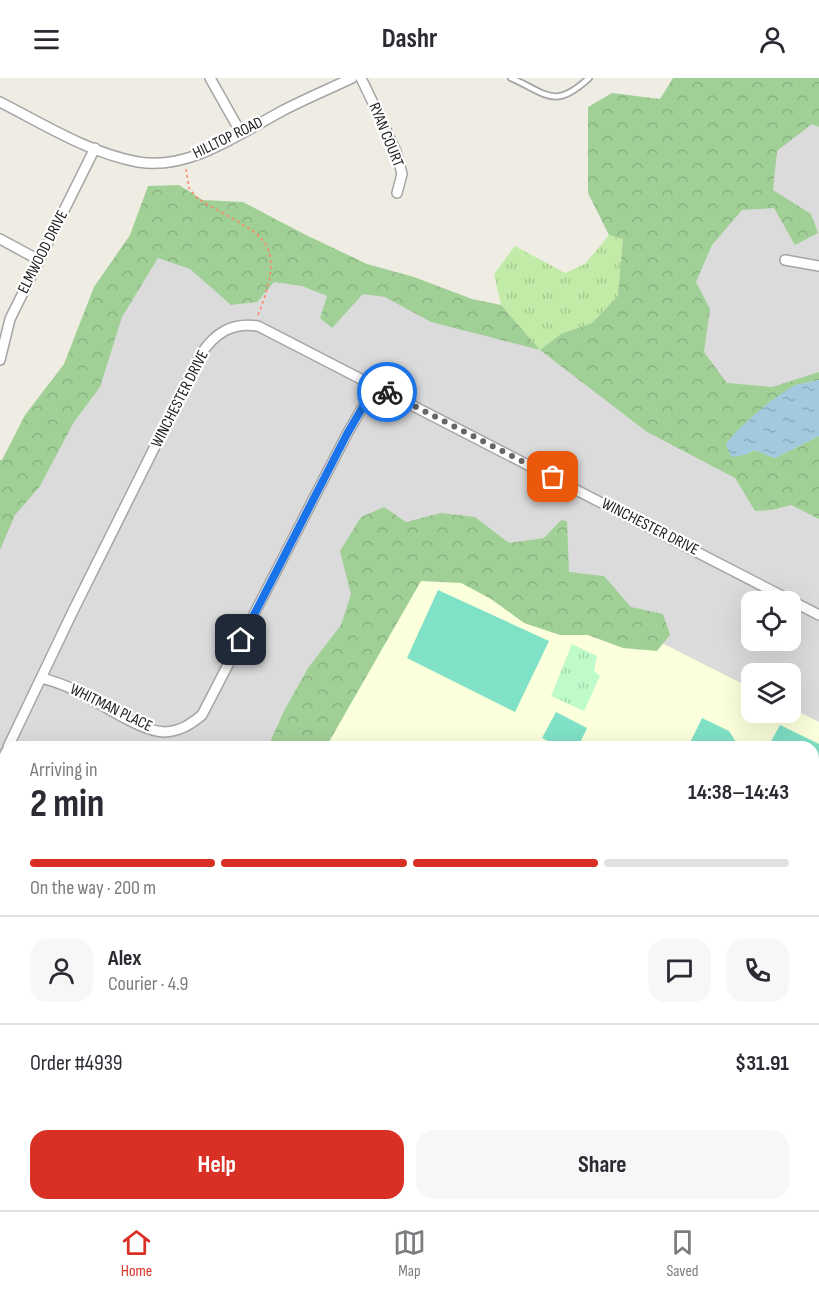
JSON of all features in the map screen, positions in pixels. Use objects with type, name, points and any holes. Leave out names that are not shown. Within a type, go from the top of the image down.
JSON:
[{"type":"street","points":[[210,78],[241,133]]},
{"type":"street","name":"HILLTOP ROAD","points":[[0,102],[56,131],[119,157],[140,162],[170,162],[212,148],[352,78]]},
{"type":"street","name":"RYAN COURT","points":[[361,78],[396,151],[402,174],[397,193]]},
{"type":"street","name":"ELMWOOD DRIVE","points":[[0,360],[10,319],[95,148]]},
{"type":"street","points":[[0,239],[39,260]]},
{"type":"street","points":[[785,260],[819,266]]},
{"type":"street","name":"WINCHESTER DRIVE","points":[[11,741],[201,354],[216,335],[235,326],[258,326],[819,615]]},
{"type":"street","name":"WHITMAN PLACE","points":[[42,678],[71,688],[146,728],[163,732],[189,726],[202,714],[347,434],[375,386]]},
{"type":"lane","points":[[511,78],[547,96],[558,98],[576,90],[589,78]]},
{"type":"path","points":[[184,159],[189,188],[197,198],[251,229],[263,238],[269,251],[272,269],[266,294],[253,325]]},
{"type":"shaded area","points":[[819,78],[819,741],[0,741],[0,535],[172,204],[513,330]]},
{"type":"shaded area","points":[[422,522],[741,683],[741,723],[801,723],[801,713],[819,722],[819,741],[316,741]]},
{"type":"green space","points":[[673,78],[819,78],[819,127],[812,124],[777,151],[773,190],[811,214],[818,233],[795,245],[774,208],[742,210],[712,245],[696,282],[710,309],[704,352],[727,383],[772,387],[819,372],[819,380],[796,385],[765,407],[745,455],[754,450],[775,458],[819,436],[819,519],[791,505],[772,510],[755,511],[735,478],[647,432],[540,350],[561,334],[592,323],[618,296],[623,239],[609,235],[588,193],[588,107],[612,93],[660,99]]},
{"type":"green space","points":[[179,185],[203,200],[243,202],[367,264],[414,277],[472,299],[501,305],[540,350],[431,322],[385,297],[363,294],[332,328],[320,318],[327,296],[302,286],[274,282],[257,302],[231,305],[190,269],[158,258],[122,317],[100,387],[74,422],[40,486],[15,515],[0,550],[0,460],[25,415],[64,364],[94,287],[130,235],[148,186]]},
{"type":"green space","points":[[609,235],[623,239],[618,296],[592,323],[561,334],[540,350],[501,305],[494,274],[515,246],[565,273],[585,264]]},
{"type":"green space","points":[[384,507],[406,522],[441,513],[475,517],[509,543],[544,538],[561,520],[567,521],[569,572],[604,576],[631,607],[663,614],[670,635],[657,651],[623,648],[588,635],[560,635],[524,623],[491,599],[461,583],[421,581],[329,741],[270,741],[308,668],[341,625],[351,594],[340,551],[361,517]]},
{"type":"green space","points":[[438,590],[549,641],[515,712],[407,658]]},
{"type":"green space","points":[[572,644],[597,656],[594,671],[600,676],[584,711],[551,696]]},
{"type":"green space","points":[[556,712],[587,728],[581,741],[548,741],[542,738]]},
{"type":"green space","points":[[702,718],[729,731],[735,741],[691,741]]},
{"type":"green space","points":[[780,725],[813,741],[771,741]]},
{"type":"water","points":[[819,380],[819,436],[775,458],[754,450],[745,455],[731,457],[726,444],[758,412],[788,389]]},
{"type":"way so far","points":[[387,392],[553,477]]},
{"type":"route","points":[[241,640],[347,434],[375,386],[387,392]]}]
